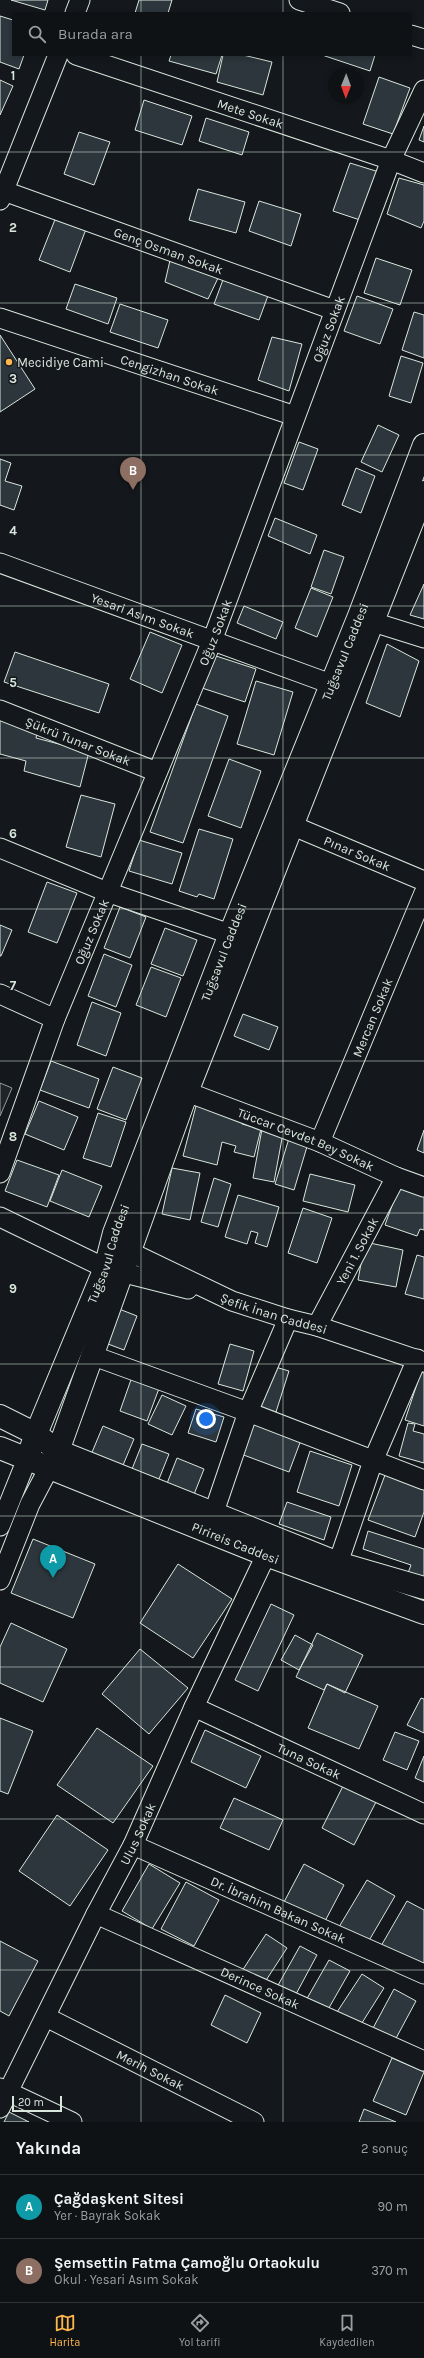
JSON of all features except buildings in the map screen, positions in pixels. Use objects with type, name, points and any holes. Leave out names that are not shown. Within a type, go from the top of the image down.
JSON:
[{"type":"main road","name":"Tuğsavul Caddesi","points":[[27,1459],[36,1434],[114,1270],[114,1233],[230,934],[331,684],[424,445]]},
{"type":"main road","points":[[53,1459],[91,1355],[114,1270],[130,1252],[187,1092],[291,825],[424,492]]},
{"type":"main road","points":[[0,1416],[36,1434],[53,1459]]},
{"type":"main road","points":[[0,1448],[27,1459],[53,1459]]},
{"type":"main road","name":"Pirireis Caddesi","points":[[53,1459],[214,1512],[338,1563],[424,1588]]},
{"type":"main road","name":"Pirireis Caddesi","points":[[53,1459],[266,1555],[424,1613]]},
{"type":"street","points":[[75,12],[80,0]]},
{"type":"street","points":[[298,0],[337,12]]},
{"type":"street","points":[[412,35],[424,39]]},
{"type":"street","points":[[2,195],[58,56]]},
{"type":"street","name":"Mete Sokak","points":[[79,56],[391,160],[424,173]]},
{"type":"street","name":"Oğuz Sokak","points":[[0,1173],[55,1019],[212,641],[391,160],[424,90]]},
{"type":"street","name":"Genç Osman Sokak","points":[[2,195],[334,310]]},
{"type":"street","name":"Cengizhan Sokak","points":[[0,318],[295,416]]},
{"type":"street","name":"Yesari Asım Sokak","points":[[0,563],[331,684]]},
{"type":"street","points":[[373,622],[424,638]]},
{"type":"street","name":"Şükrü Tunar Sokak","points":[[0,710],[157,772]]},
{"type":"street","name":"Pınar Sokak","points":[[291,825],[424,880]]},
{"type":"street","points":[[0,848],[107,892],[230,934]]},
{"type":"street","name":"Mercan Sokak","points":[[320,1142],[424,893]]},
{"type":"street","points":[[0,994],[55,1019]]},
{"type":"street","name":"Tüccar Cevdet Bey Sokak","points":[[187,1092],[320,1142],[396,1177],[424,1187]]},
{"type":"street","name":"Yeni 1. Sokak","points":[[317,1326],[396,1177]]},
{"type":"street","points":[[0,1217],[114,1270],[232,1301]]},
{"type":"street","name":"Şefik İnan Caddesi","points":[[130,1252],[232,1301],[288,1319],[317,1326],[420,1361]]},
{"type":"street","points":[[214,1512],[248,1412],[288,1319]]},
{"type":"street","points":[[91,1355],[248,1412],[424,1480]]},
{"type":"street","points":[[338,1563],[373,1461],[420,1361]]},
{"type":"street","points":[[0,1526],[27,1459]]},
{"type":"street","points":[[0,1580],[30,1504],[53,1459]]},
{"type":"street","name":"Ulus Sokak","points":[[3,2096],[46,2017],[96,1914],[133,1846],[194,1707],[266,1555]]},
{"type":"street","name":"Tuna Sokak","points":[[194,1707],[424,1814]]},
{"type":"street","name":"Dr. İbrahim Bakan Sokak","points":[[133,1846],[424,1974]]},
{"type":"street","name":"Derince Sokak","points":[[96,1914],[424,2061]]},
{"type":"street","name":"Merih Sokak","points":[[46,2017],[254,2122]]},
{"type":"street","points":[[3,2096],[72,2122]]},
{"type":"shaded area","points":[[0,1083],[12,1088],[0,1116]]},
{"type":"place","name":"Mecidiye Cami","points":[[9,362]]},
{"type":"place","name":"Şemsettin Fatma Çamoğlu Ortaokulu","points":[[133,490]]},
{"type":"place","name":"Çağdaşkent Sitesi","points":[[53,1578]]}]
